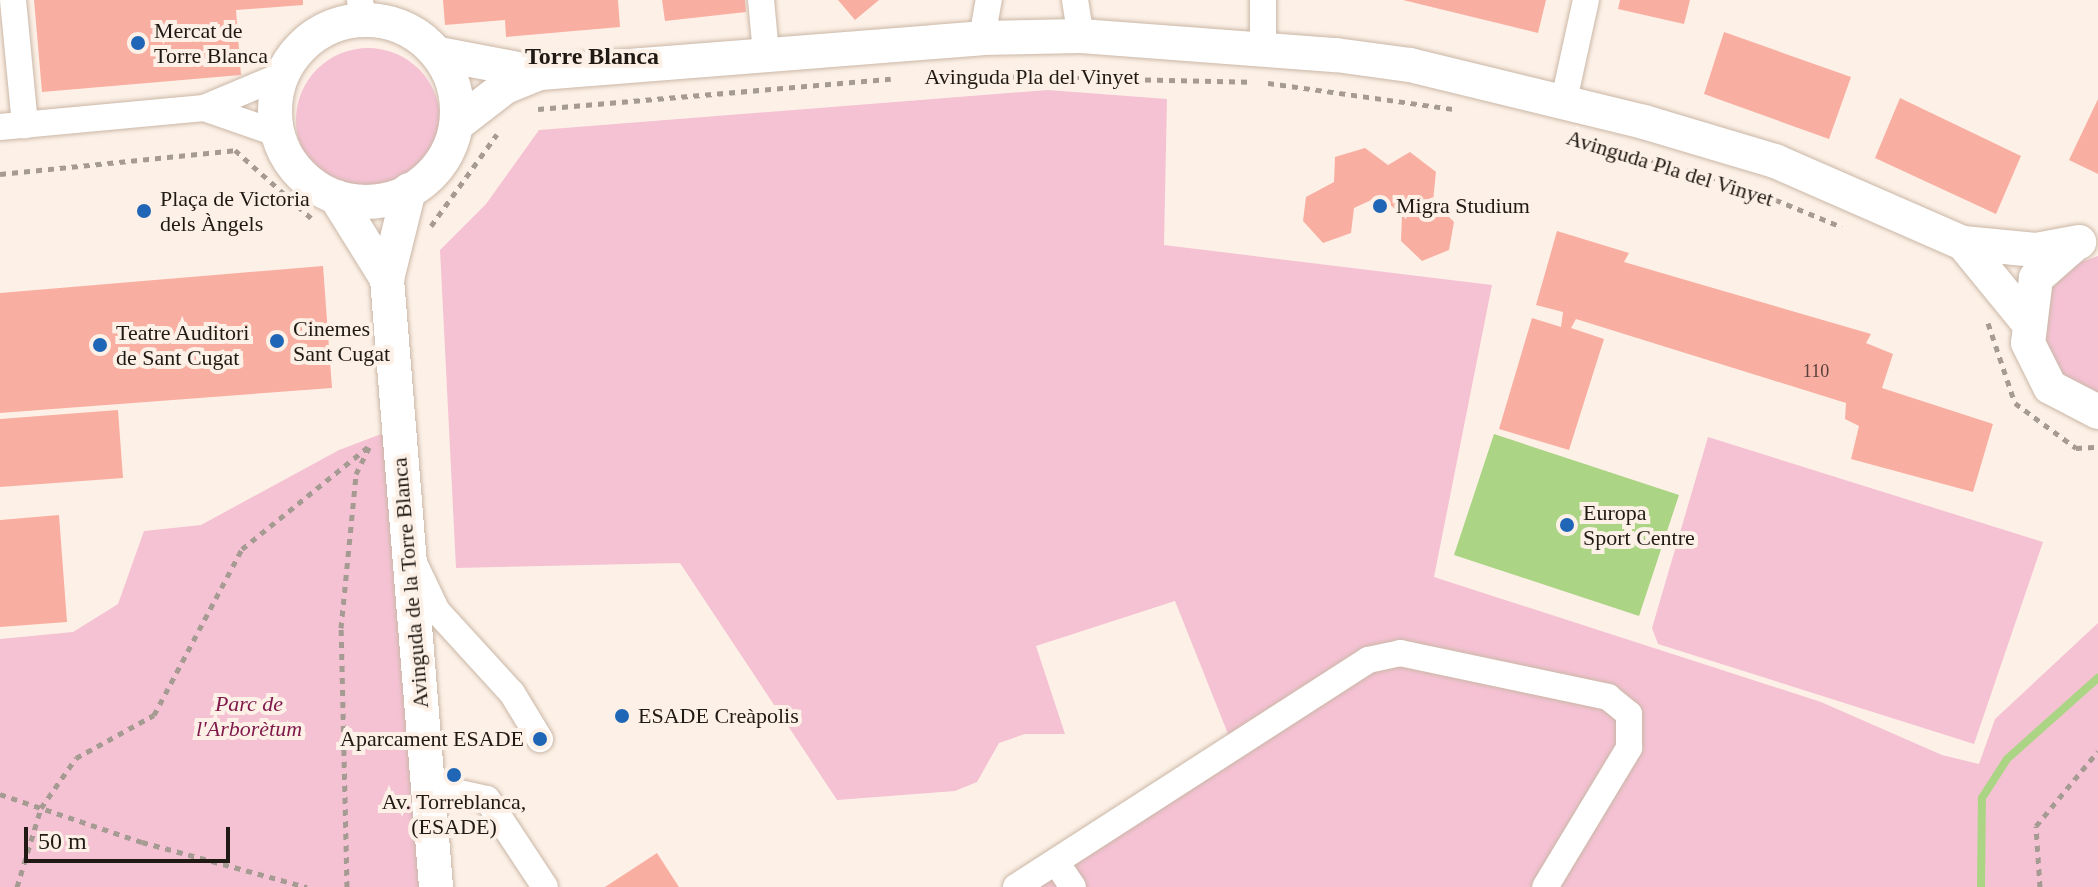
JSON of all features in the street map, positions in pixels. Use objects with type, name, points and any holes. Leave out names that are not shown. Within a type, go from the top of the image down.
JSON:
[{"type":"main road","points":[[362,11],[408,31],[439,54],[454,79],[457,124],[445,156],[409,190],[376,203],[325,208],[294,168],[276,133],[280,76],[306,44],[362,11]]},
{"type":"main road","name":"Avinguda Pla del Vinyet","points":[[439,54],[540,73],[982,38],[1081,36],[1263,47],[1410,65],[1564,100],[1775,161],[1963,243],[2036,250],[2088,239]]},
{"type":"main road","name":"Avinguda Pla del Vinyet","points":[[457,124],[505,87],[540,73]]},
{"type":"main road","name":"Avinguda de la Torre Blanca","points":[[409,190],[387,279],[436,887]]},
{"type":"main road","name":"Avinguda de la Torre Blanca","points":[[325,208],[387,279]]},
{"type":"main road","points":[[2088,239],[2044,267],[2026,320],[2032,355],[2050,387],[2098,412]]},
{"type":"main road","name":"Avinguda Pla del Vinyet","points":[[1963,243],[2026,320]]},
{"type":"street","points":[[13,0],[12,126],[204,108],[280,76]]},
{"type":"street","points":[[761,0],[766,53]]},
{"type":"street","points":[[982,38],[989,0]]},
{"type":"street","points":[[1075,0],[1081,36]]},
{"type":"street","points":[[1263,0],[1263,47]]},
{"type":"street","points":[[1564,100],[1586,0]]},
{"type":"street","points":[[204,108],[276,133]]},
{"type":"street","points":[[407,537],[437,611],[512,693],[540,739]]},
{"type":"street","points":[[1016,887],[1368,660],[1400,653],[1608,697],[1629,714],[1629,748],[1545,887]]},
{"type":"street","points":[[427,786],[487,799],[545,887]]},
{"type":"street","points":[[1056,862],[1073,887]]},
{"type":"path","name":"Avinguda Pla del Vinyet","points":[[922,75],[1263,83],[1456,110]]},
{"type":"path","name":"Avinguda Pla del Vinyet","points":[[532,109],[907,77]]},
{"type":"path","points":[[422,233],[458,197],[501,127]]},
{"type":"path","name":"Avinguda Pla del Vinyet","points":[[1604,146],[1742,186],[1858,233]]},
{"type":"path","points":[[0,174],[235,150],[325,208]]},
{"type":"path","points":[[1986,317],[2015,403],[2076,448],[2098,447]]},
{"type":"path","points":[[17,887],[41,808],[76,758],[154,715],[242,549],[369,446],[354,490],[341,628],[347,887]]},
{"type":"path","points":[[2040,887],[2036,826],[2098,751]]},
{"type":"path","points":[[0,794],[307,887]]},
{"type":"green space","points":[[368,48],[395,54],[419,69],[434,93],[440,120],[434,147],[419,171],[395,186],[368,192],[341,186],[317,171],[302,147],[296,120],[302,93],[317,69],[341,54]]},
{"type":"green space","points":[[1048,90],[1167,99],[1164,245],[1492,285],[1434,577],[1821,702],[1942,755],[1979,764],[1995,719],[2098,623],[2098,887],[1016,887],[1234,749],[1175,601],[1036,646],[1065,734],[1025,734],[999,743],[977,782],[955,791],[837,800],[680,563],[456,568],[440,250],[486,204],[539,130]]},
{"type":"green space","points":[[2098,256],[2098,399],[2062,378],[2045,348],[2052,288],[2078,263]]},
{"type":"green space","name":"Parc de l'Arborètum","points":[[397,428],[436,887],[0,887],[0,639],[73,632],[118,604],[144,531],[201,525],[339,450]]},
{"type":"green space","points":[[1708,437],[2043,542],[1974,744],[1658,644],[1652,628]]},
{"type":"shaded area","name":"Europa Sport Centre","points":[[1494,434],[1679,495],[1639,616],[1454,555]]},
{"type":"building","name":"Mercat de Torre Blanca","points":[[34,0],[303,0],[303,5],[236,10],[241,75],[42,92]]},
{"type":"building","points":[[443,0],[618,0],[620,27],[506,37],[505,20],[445,25]]},
{"type":"building","points":[[662,0],[745,0],[746,12],[665,21]]},
{"type":"building","points":[[838,0],[879,0],[855,20]]},
{"type":"building","points":[[1403,0],[1546,0],[1538,33]]},
{"type":"building","points":[[1620,0],[1690,0],[1684,24],[1618,9]]},
{"type":"building","points":[[1724,32],[1851,77],[1829,139],[1704,94]]},
{"type":"building","points":[[1900,98],[2021,156],[1996,214],[1875,158]]},
{"type":"building","points":[[2098,99],[2098,174],[2069,160]]},
{"type":"building","points":[[1365,148],[1388,165],[1410,152],[1436,172],[1433,201],[1454,222],[1449,250],[1422,261],[1401,241],[1402,215],[1380,196],[1354,208],[1351,233],[1323,243],[1303,221],[1306,197],[1334,182],[1335,157]]},
{"type":"building","points":[[1557,231],[1629,253],[1624,262],[1871,334],[1866,343],[1893,354],[1882,388],[1993,424],[1973,492],[1851,459],[1859,426],[1845,419],[1846,403],[1576,319],[1571,328],[1604,339],[1569,450],[1499,429],[1532,318],[1561,327],[1563,312],[1536,305]]},
{"type":"building","name":"Teatre Auditori de Sant Cugat","points":[[323,266],[332,388],[0,413],[0,293]]},
{"type":"building","points":[[118,410],[123,478],[0,487],[0,419]]},
{"type":"building","points":[[59,515],[67,622],[0,627],[0,520]]},
{"type":"building","points":[[657,853],[679,887],[605,887]]},
{"type":"waterway","points":[[1981,887],[1982,798],[2007,759],[2098,678]]},
{"type":"place","name":"Mercat de Torre Blanca","points":[[138,43]]},
{"type":"place","name":"Migra Studium","points":[[1380,206]]},
{"type":"place","name":"Plaça de Victoria dels Àngels","points":[[144,211]]},
{"type":"place","name":"Cinemes Sant Cugat","points":[[277,341]]},
{"type":"place","name":"Teatre Auditori de Sant Cugat","points":[[100,345]]},
{"type":"place","name":"Europa Sport Centre","points":[[1567,525]]},
{"type":"place","name":"ESADE Creàpolis","points":[[622,716]]},
{"type":"place","name":"Aparcament ESADE","points":[[540,739]]},
{"type":"place","name":"Av. Torreblanca, (ESADE)","points":[[454,775]]},
{"type":"district","name":"Torre Blanca","points":[[592,57]]}]
